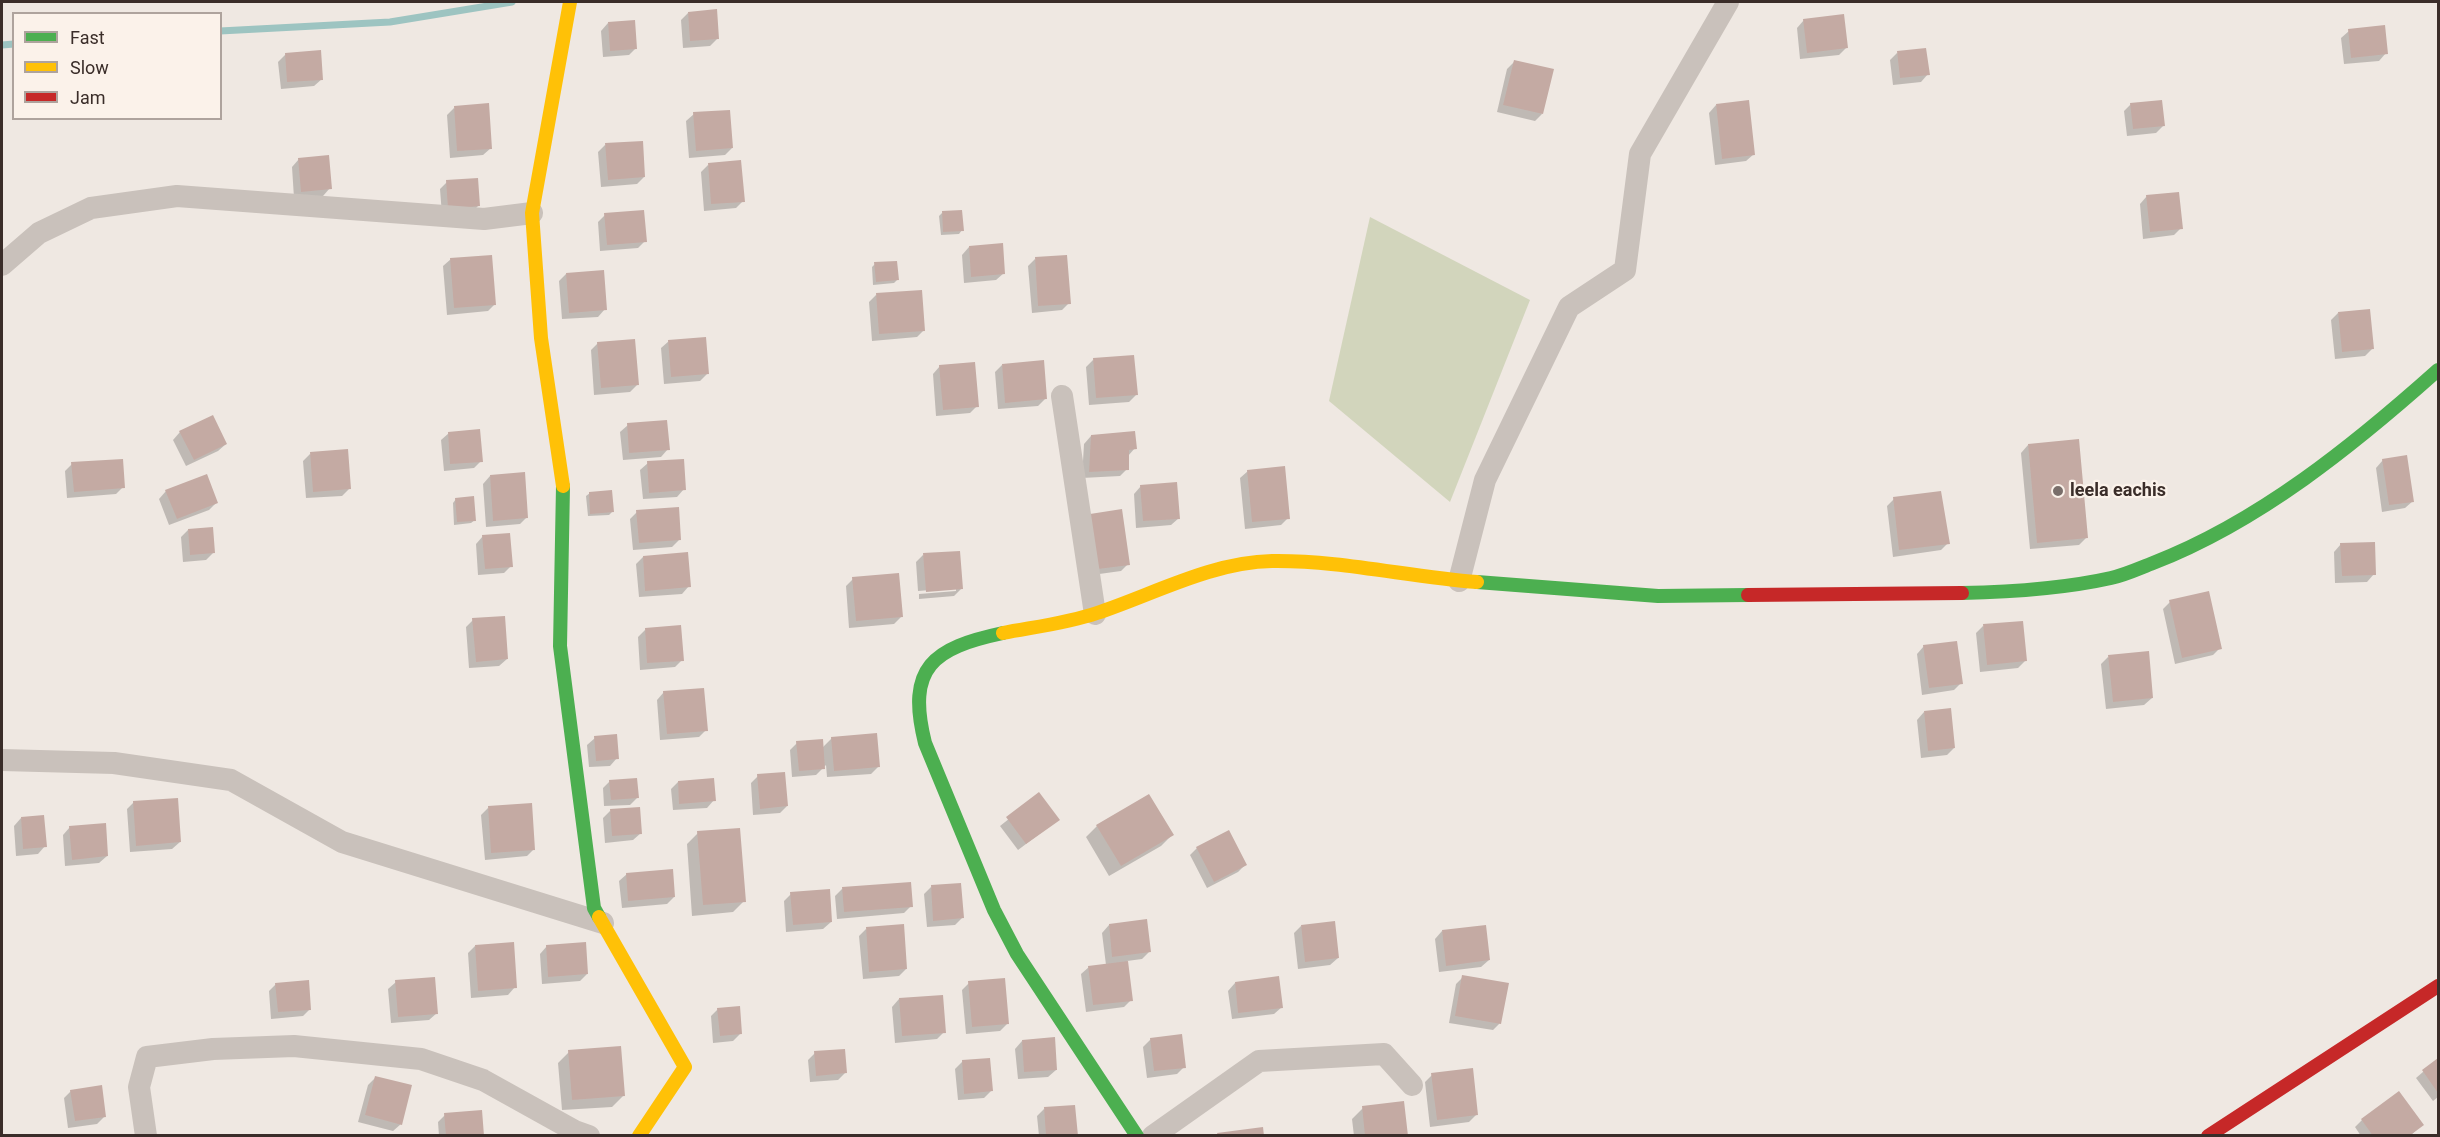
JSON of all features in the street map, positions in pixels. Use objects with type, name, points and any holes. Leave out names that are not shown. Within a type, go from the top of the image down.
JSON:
[{"type":"street","points":[[570,2],[532,213],[541,338],[563,480],[560,646],[594,908],[685,1066],[639,1136]]},
{"type":"street","points":[[1459,581],[1485,480],[1569,307],[1626,270],[1640,154],[1728,2]]},
{"type":"street","points":[[2,265],[39,233],[91,208],[177,196],[484,219],[532,213]]},
{"type":"street","points":[[1137,1136],[1017,954],[994,910],[948,804],[925,743],[918,715],[924,673],[937,657],[966,641],[1095,614],[1180,582],[1237,565],[1272,561],[1336,565],[1459,581],[1658,596],[2022,592],[2113,578],[2189,549],[2257,512],[2391,412],[2439,370]]},
{"type":"street","points":[[1062,396],[1095,614]]},
{"type":"street","points":[[2,760],[114,763],[231,780],[342,842],[603,923]]},
{"type":"street","points":[[2208,1136],[2439,986]]},
{"type":"street","points":[[146,1136],[139,1087],[147,1057],[213,1049],[294,1046],[421,1059],[451,1067],[514,1096],[575,1131],[589,1136]]},
{"type":"street","points":[[1153,1136],[1259,1061],[1384,1054],[1412,1085]]},
{"type":"green space","points":[[1370,217],[1530,300],[1450,502],[1329,401]]},
{"type":"building","points":[[717,9],[719,39],[690,41],[688,12]]},
{"type":"building","points":[[1844,14],[1848,48],[1807,53],[1803,19]]},
{"type":"building","points":[[635,20],[637,49],[610,51],[608,22]]},
{"type":"building","points":[[2385,25],[2388,54],[2351,58],[2348,29]]},
{"type":"building","points":[[1926,48],[1930,75],[1900,78],[1897,51]]},
{"type":"building","points":[[321,50],[323,80],[287,82],[285,53]]},
{"type":"building","points":[[1514,60],[1554,69],[1543,114],[1503,105]]},
{"type":"building","points":[[1749,100],[1755,155],[1722,159],[1716,104]]},
{"type":"building","points":[[2162,100],[2165,126],[2133,129],[2130,103]]},
{"type":"building","points":[[489,103],[492,149],[457,151],[454,106]]},
{"type":"building","points":[[730,110],[733,148],[696,151],[693,112]]},
{"type":"building","points":[[643,141],[645,177],[608,180],[605,143]]},
{"type":"building","points":[[329,155],[332,189],[301,192],[298,158]]},
{"type":"building","points":[[741,160],[745,202],[711,204],[708,163]]},
{"type":"building","points":[[478,178],[480,206],[448,209],[446,180]]},
{"type":"building","points":[[2179,192],[2183,229],[2150,232],[2146,195]]},
{"type":"building","points":[[644,210],[647,242],[607,245],[604,213]]},
{"type":"building","points":[[962,210],[964,231],[943,232],[942,211]]},
{"type":"building","points":[[1003,243],[1005,274],[971,277],[969,246]]},
{"type":"building","points":[[492,255],[496,305],[454,308],[450,258]]},
{"type":"building","points":[[1067,255],[1071,304],[1038,306],[1035,257]]},
{"type":"building","points":[[897,261],[899,280],[876,282],[874,262]]},
{"type":"building","points":[[604,270],[607,310],[569,313],[566,273]]},
{"type":"building","points":[[922,290],[925,331],[879,334],[876,293]]},
{"type":"building","points":[[2370,309],[2374,349],[2342,352],[2338,312]]},
{"type":"building","points":[[706,337],[709,374],[671,377],[668,340]]},
{"type":"building","points":[[635,339],[639,385],[601,388],[597,342]]},
{"type":"building","points":[[1134,355],[1138,395],[1096,398],[1093,358]]},
{"type":"building","points":[[1044,360],[1047,399],[1005,403],[1002,364]]},
{"type":"building","points":[[975,362],[979,407],[943,410],[939,365]]},
{"type":"building","points":[[213,415],[227,444],[194,460],[179,431]]},
{"type":"building","points":[[667,420],[670,450],[629,453],[627,423]]},
{"type":"building","points":[[480,429],[483,462],[450,464],[448,432]]},
{"type":"building","points":[[1135,431],[1137,449],[1129,450],[1129,470],[1089,472],[1091,435]]},
{"type":"building","name":"leela eachis","points":[[2079,439],[2088,538],[2037,543],[2028,444]]},
{"type":"building","points":[[348,449],[351,489],[313,492],[310,452]]},
{"type":"building","points":[[2407,455],[2414,502],[2389,505],[2382,459]]},
{"type":"building","points":[[123,459],[125,488],[74,492],[71,462]]},
{"type":"building","points":[[684,459],[686,490],[649,493],[647,461]]},
{"type":"building","points":[[1285,466],[1290,519],[1252,522],[1247,470]]},
{"type":"building","points":[[525,472],[528,518],[493,521],[490,475]]},
{"type":"building","points":[[207,474],[218,503],[177,519],[165,490]]},
{"type":"building","points":[[1177,482],[1180,519],[1143,521],[1140,485]]},
{"type":"building","points":[[612,490],[614,512],[590,514],[589,492]]},
{"type":"building","points":[[1941,491],[1950,544],[1899,550],[1893,497]]},
{"type":"building","points":[[474,496],[476,521],[457,522],[455,498]]},
{"type":"building","points":[[679,507],[681,540],[639,543],[636,510]]},
{"type":"building","points":[[1122,509],[1130,565],[1098,569],[1090,514]]},
{"type":"building","points":[[213,527],[215,553],[190,555],[188,529]]},
{"type":"building","points":[[510,533],[513,567],[485,569],[482,535]]},
{"type":"building","points":[[2375,542],[2376,575],[2342,576],[2340,543]]},
{"type":"building","points":[[960,551],[963,589],[926,592],[923,553]]},
{"type":"building","points":[[688,552],[691,587],[645,591],[643,556]]},
{"type":"building","points":[[899,573],[903,617],[856,621],[852,577]]},
{"type":"building","points":[[2209,591],[2222,649],[2182,658],[2169,600]]},
{"type":"building","points":[[505,616],[508,659],[476,662],[472,618]]},
{"type":"building","points":[[2023,621],[2027,661],[1987,665],[1983,624]]},
{"type":"building","points":[[681,625],[684,661],[647,663],[645,628]]},
{"type":"building","points":[[1957,641],[1963,684],[1929,688],[1923,645]]},
{"type":"building","points":[[2149,651],[2153,698],[2113,702],[2108,655]]},
{"type":"building","points":[[704,688],[708,731],[667,734],[663,691]]},
{"type":"building","points":[[1951,708],[1955,748],[1928,751],[1924,711]]},
{"type":"building","points":[[877,733],[880,767],[834,771],[831,737]]},
{"type":"building","points":[[617,734],[619,759],[596,761],[594,736]]},
{"type":"building","points":[[823,739],[825,769],[799,771],[796,741]]},
{"type":"building","points":[[785,772],[788,806],[760,809],[757,774]]},
{"type":"building","points":[[637,778],[639,798],[611,800],[609,780]]},
{"type":"building","points":[[714,778],[716,801],[679,804],[678,781]]},
{"type":"building","points":[[1039,792],[1060,820],[1026,844],[1006,817]]},
{"type":"building","points":[[1149,794],[1174,835],[1121,866],[1096,825]]},
{"type":"building","points":[[178,798],[181,842],[136,846],[133,801]]},
{"type":"building","points":[[532,803],[535,850],[491,853],[488,806]]},
{"type":"building","points":[[640,807],[642,834],[612,836],[610,809]]},
{"type":"building","points":[[44,815],[47,847],[23,849],[21,817]]},
{"type":"building","points":[[106,823],[108,856],[72,860],[69,826]]},
{"type":"building","points":[[740,828],[746,902],[703,905],[697,831]]},
{"type":"building","points":[[1229,830],[1247,865],[1214,882],[1196,847]]},
{"type":"building","points":[[673,869],[675,897],[628,901],[626,873]]},
{"type":"building","points":[[911,882],[913,907],[844,912],[842,887]]},
{"type":"building","points":[[961,883],[964,918],[933,921],[931,885]]},
{"type":"building","points":[[830,889],[832,922],[793,925],[790,892]]},
{"type":"building","points":[[1147,919],[1151,952],[1112,957],[1109,924]]},
{"type":"building","points":[[1335,921],[1339,958],[1305,962],[1301,925]]},
{"type":"building","points":[[904,924],[907,969],[869,972],[866,927]]},
{"type":"building","points":[[1486,925],[1490,960],[1446,966],[1442,930]]},
{"type":"building","points":[[514,942],[517,988],[478,991],[475,945]]},
{"type":"building","points":[[586,942],[588,974],[548,977],[546,945]]},
{"type":"building","points":[[1128,961],[1133,1001],[1093,1005],[1088,966]]},
{"type":"building","points":[[1462,975],[1509,983],[1501,1024],[1455,1016]]},
{"type":"building","points":[[1279,976],[1283,1008],[1238,1013],[1235,982]]},
{"type":"building","points":[[435,977],[438,1014],[398,1017],[395,980]]},
{"type":"building","points":[[1005,978],[1009,1024],[972,1027],[968,981]]},
{"type":"building","points":[[309,980],[311,1010],[278,1012],[275,983]]},
{"type":"building","points":[[943,995],[946,1033],[902,1036],[899,998]]},
{"type":"building","points":[[740,1006],[742,1034],[720,1036],[717,1008]]},
{"type":"building","points":[[1182,1034],[1186,1068],[1154,1071],[1150,1038]]},
{"type":"building","points":[[1055,1037],[1057,1070],[1024,1072],[1022,1040]]},
{"type":"building","points":[[621,1046],[625,1096],[572,1100],[568,1050]]},
{"type":"building","points":[[845,1049],[847,1073],[816,1076],[814,1051]]},
{"type":"building","points":[[990,1058],[993,1091],[964,1094],[962,1060]]},
{"type":"building","points":[[2438,1058],[2438,1093],[2422,1070]]},
{"type":"building","points":[[1473,1068],[1478,1115],[1437,1120],[1431,1073]]},
{"type":"building","points":[[375,1076],[412,1085],[402,1125],[365,1115]]},
{"type":"building","points":[[102,1085],[106,1117],[75,1121],[70,1090]]},
{"type":"building","points":[[2399,1091],[2424,1125],[2409,1136],[2373,1136],[2361,1119]]},
{"type":"building","points":[[1404,1101],[1408,1136],[1365,1136],[1362,1106]]},
{"type":"building","points":[[1075,1105],[1078,1136],[1046,1136],[1044,1107]]},
{"type":"building","points":[[482,1110],[484,1136],[446,1136],[444,1113]]},
{"type":"building","points":[[1263,1127],[1264,1136],[1218,1136],[1217,1133]]},
{"type":"waterway","points":[[222,31],[390,22],[512,2]]},
{"type":"waterway","points":[[2,45],[12,44]]},
{"type":"traffic: fast","points":[[1962,593],[2037,589],[2093,582],[2116,577],[2192,546],[2268,504],[2304,479],[2373,426],[2438,370]]},
{"type":"traffic: fast","points":[[563,486],[560,646],[594,908],[599,917]]},
{"type":"traffic: fast","points":[[1477,582],[1658,596],[1748,595]]},
{"type":"traffic: fast","points":[[1003,633],[959,646],[943,654],[931,665],[923,679],[919,696],[925,743],[994,910],[1017,954],[1137,1136]]},
{"type":"traffic: slow","points":[[563,486],[541,338],[532,213],[570,2]]},
{"type":"traffic: slow","points":[[1003,633],[1086,616],[1183,580],[1250,563],[1272,561],[1324,563],[1477,582]]},
{"type":"traffic: slow","points":[[599,917],[685,1067],[639,1136]]},
{"type":"traffic: jam","points":[[1748,595],[1962,593]]},
{"type":"traffic: jam","points":[[2208,1136],[2438,986]]},
{"type":"place","name":"leela eachis","points":[[2058,491]]}]
